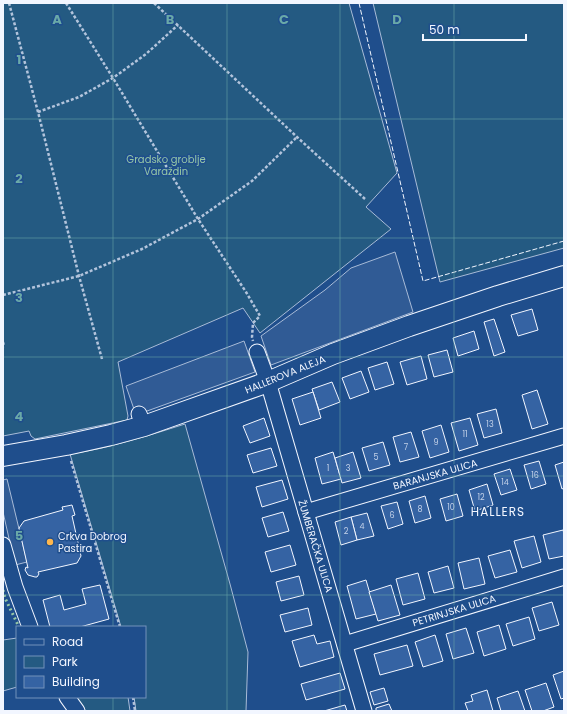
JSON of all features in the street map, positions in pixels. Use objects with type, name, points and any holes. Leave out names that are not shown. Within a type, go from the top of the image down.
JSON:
[{"type":"main road","name":"HALLEROVA ALEJA","points":[[3,456],[66,445],[111,435],[141,420],[268,382],[407,320],[498,296],[564,276]]},
{"type":"street","name":"ŽUMBERAČKA ULICA","points":[[257,353],[268,382],[364,711]]},
{"type":"street","name":"BARANJSKA ULICA","points":[[306,512],[564,436]]},
{"type":"street","points":[[3,545],[15,587],[30,626]]},
{"type":"street","name":"PETRINJSKA ULICA","points":[[345,644],[564,577]]},
{"type":"street","points":[[68,698],[77,711]]},
{"type":"path","points":[[9,3],[79,276],[102,359]]},
{"type":"path","points":[[66,3],[198,219],[260,316],[253,323],[252,337],[257,353]]},
{"type":"path","points":[[154,3],[365,199]]},
{"type":"path","points":[[38,112],[79,97],[113,78],[146,54],[178,25]]},
{"type":"path","points":[[3,294],[79,276],[142,249],[198,219],[252,181],[297,137]]},
{"type":"path","points":[[3,342],[3,347]]},
{"type":"path","points":[[66,445],[120,626]]},
{"type":"path","points":[[132,698],[135,711]]},
{"type":"green space","name":"Gradsko groblje Varaždin","points":[[3,3],[349,3],[397,173],[366,207],[391,229],[260,333],[243,308],[118,362],[128,416],[127,420],[35,439],[31,436],[29,431],[3,436]]},
{"type":"green space","points":[[373,3],[564,3],[564,248],[440,282]]},
{"type":"green space","points":[[185,424],[248,652],[246,711],[136,711],[134,698],[146,698],[146,626],[121,626],[70,454],[114,445]]},
{"type":"green space","points":[[16,638],[16,687],[3,691],[3,640]]},
{"type":"green space","points":[[76,698],[128,698],[130,711],[86,711]]},
{"type":"shaded area","points":[[395,252],[413,312],[271,365],[261,336],[325,290],[351,268]]},
{"type":"shaded area","points":[[244,341],[255,372],[136,415],[126,386]]},
{"type":"shaded area","points":[[7,479],[27,562],[15,565],[3,512],[3,480]]},
{"type":"building","points":[[532,309],[538,330],[518,336],[511,315]]},
{"type":"building","points":[[494,319],[505,352],[494,356],[484,322]]},
{"type":"building","points":[[474,331],[479,349],[458,356],[453,338]]},
{"type":"building","points":[[447,350],[453,372],[434,377],[428,355]]},
{"type":"building","points":[[421,356],[427,379],[407,385],[400,362]]},
{"type":"building","points":[[387,362],[394,384],[375,390],[368,368]]},
{"type":"building","points":[[361,371],[369,392],[350,399],[342,378]]},
{"type":"building","points":[[332,382],[340,402],[319,410],[312,389]]},
{"type":"building","points":[[537,390],[548,424],[532,429],[522,395]]},
{"type":"building","points":[[313,392],[321,418],[300,425],[292,399]]},
{"type":"building","points":[[496,409],[502,433],[484,438],[477,414]]},
{"type":"building","points":[[264,418],[270,436],[250,443],[243,426]]},
{"type":"building","points":[[470,418],[478,445],[459,451],[451,423]]},
{"type":"building","points":[[441,425],[449,452],[430,458],[422,431]]},
{"type":"building","points":[[411,432],[419,457],[400,462],[393,437]]},
{"type":"building","points":[[383,442],[390,465],[369,471],[362,448]]},
{"type":"building","points":[[271,448],[277,466],[253,473],[247,455]]},
{"type":"building","points":[[333,452],[341,479],[322,484],[315,458]]},
{"type":"building","points":[[353,452],[361,478],[342,483],[335,458]]},
{"type":"building","points":[[539,461],[546,484],[531,489],[524,465]]},
{"type":"building","points":[[564,462],[564,488],[562,489],[555,465]]},
{"type":"building","points":[[510,469],[517,490],[501,495],[494,474]]},
{"type":"building","points":[[282,480],[288,499],[262,507],[256,487]]},
{"type":"building","points":[[487,484],[493,505],[475,511],[469,490]]},
{"type":"building","points":[[457,494],[463,516],[446,521],[440,499]]},
{"type":"building","points":[[425,496],[431,518],[415,523],[409,501]]},
{"type":"building","points":[[397,502],[403,524],[388,529],[381,506]]},
{"type":"building","name":"Crkva Dobrog Pastira","points":[[72,505],[75,515],[72,516],[81,556],[77,563],[38,572],[39,574],[37,577],[28,575],[25,570],[26,567],[28,568],[19,528],[24,521],[63,510],[62,507]]},
{"type":"building","points":[[283,512],[289,531],[268,537],[262,518]]},
{"type":"building","points":[[367,513],[374,536],[357,540],[351,517]]},
{"type":"building","points":[[351,517],[357,540],[341,545],[335,522]]},
{"type":"building","points":[[563,530],[564,556],[549,559],[543,535]]},
{"type":"building","points":[[534,536],[541,562],[522,568],[514,541]]},
{"type":"building","points":[[290,545],[296,565],[271,572],[265,552]]},
{"type":"building","points":[[510,550],[517,572],[495,578],[488,556]]},
{"type":"building","points":[[479,558],[485,584],[464,589],[458,563]]},
{"type":"building","points":[[448,566],[454,588],[434,593],[428,572]]},
{"type":"building","points":[[418,573],[425,599],[403,605],[396,579]]},
{"type":"building","points":[[299,576],[304,595],[281,601],[276,582]]},
{"type":"building","points":[[366,580],[376,614],[356,619],[347,586]]},
{"type":"building","points":[[100,585],[109,619],[84,626],[50,626],[43,600],[60,595],[64,610],[86,604],[82,589]]},
{"type":"building","points":[[391,585],[400,615],[378,621],[369,592]]},
{"type":"building","points":[[552,602],[559,625],[539,631],[532,608]]},
{"type":"building","points":[[308,608],[312,625],[285,632],[280,615]]},
{"type":"building","points":[[529,617],[535,639],[513,646],[506,624]]},
{"type":"building","points":[[499,625],[506,649],[484,656],[477,632]]},
{"type":"building","points":[[466,628],[474,653],[453,659],[446,634]]},
{"type":"building","points":[[314,635],[317,644],[330,641],[334,657],[300,667],[292,641]]},
{"type":"building","points":[[435,635],[443,661],[423,667],[415,642]]},
{"type":"building","points":[[407,645],[413,666],[380,675],[374,654]]},
{"type":"building","points":[[564,671],[564,698],[561,699],[553,675]]},
{"type":"building","points":[[340,673],[345,689],[306,700],[301,684]]},
{"type":"building","points":[[546,683],[554,707],[543,711],[532,711],[525,690]]},
{"type":"building","points":[[384,688],[388,701],[374,705],[370,692]]},
{"type":"building","points":[[487,690],[493,711],[468,711],[465,703],[473,701],[471,695]]},
{"type":"building","points":[[518,691],[525,711],[501,711],[497,698]]},
{"type":"building","points":[[389,704],[392,711],[376,711],[376,708]]},
{"type":"building","points":[[345,705],[347,711],[324,711]]},
{"type":"hedge","points":[[3,590],[5,598],[19,626]]},
{"type":"fence","points":[[359,3],[423,281],[564,241]]},
{"type":"place","name":"Crkva Dobrog Pastira","points":[[50,542]]},
{"type":"district","name":"HALLERS","points":[[498,512]]}]
